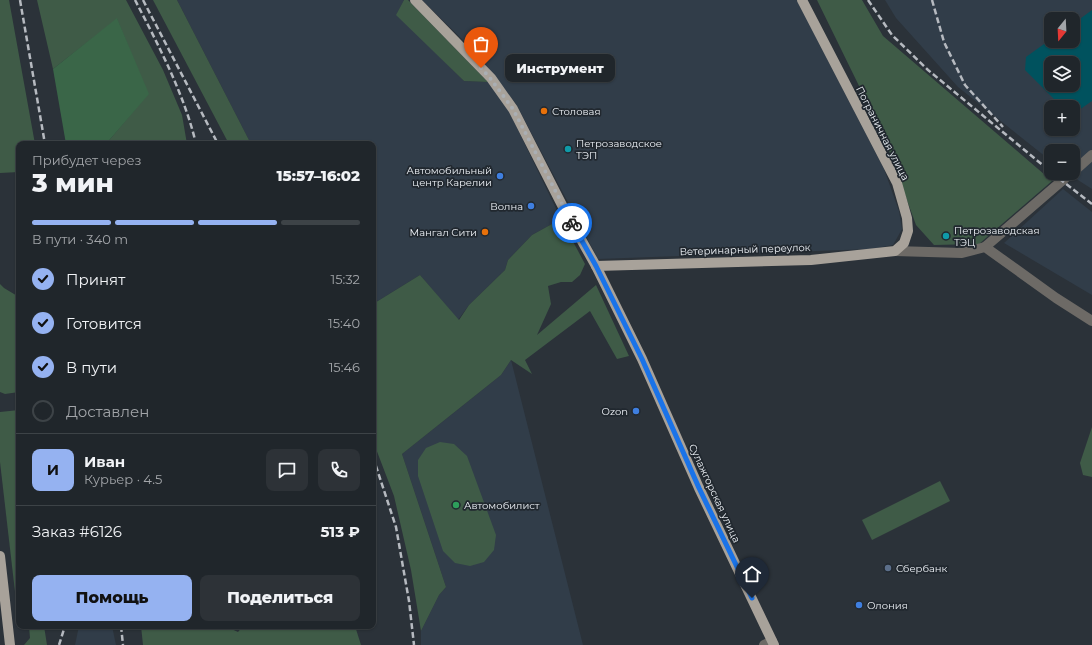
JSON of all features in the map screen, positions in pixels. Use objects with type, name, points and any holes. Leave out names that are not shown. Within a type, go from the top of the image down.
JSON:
[{"type":"main road","name":"Сулажгорская улица","points":[[415,0],[490,78],[513,109],[596,266],[647,372],[770,644]]},
{"type":"main road","name":"Пограничная улица","points":[[802,0],[897,183],[907,218],[908,231],[904,243],[895,251]]},
{"type":"main road","name":"Ветеринарный переулок","points":[[596,266],[811,260],[895,251]]},
{"type":"main road","points":[[0,556],[10,645]]},
{"type":"street","points":[[1080,165],[1092,155]]},
{"type":"street","points":[[895,251],[962,253],[985,247],[1063,180]]},
{"type":"street","points":[[985,247],[1056,298],[1092,321]]},
{"type":"shaded area","points":[[177,0],[404,0],[397,14],[464,81],[488,82],[508,109],[561,219],[532,235],[508,260],[505,270],[469,305],[458,320],[420,275],[376,302],[376,141],[249,141]]},
{"type":"shaded area","points":[[422,0],[797,0],[884,169],[899,211],[902,229],[893,245],[871,249],[598,259],[516,104],[475,52]]},
{"type":"shaded area","points":[[885,0],[1092,0],[1092,189],[1078,180],[1080,180],[1080,144],[1044,144],[1044,155],[958,87],[896,18]]},
{"type":"shaded area","points":[[1063,189],[1092,212],[1092,295],[1004,243]]},
{"type":"shaded area","points":[[511,360],[583,645],[421,645],[421,631],[439,595],[446,587],[402,454],[501,375]]},
{"type":"shaded area","points":[[78,629],[113,629],[116,645],[75,645]]},
{"type":"green space","points":[[0,0],[9,0],[34,141],[16,141],[16,172],[0,173]]},
{"type":"green space","points":[[37,0],[126,0],[163,70],[182,115],[186,141],[109,141],[148,94],[117,19],[53,69]]},
{"type":"green space","points":[[153,0],[177,0],[249,141],[227,141]]},
{"type":"green space","points":[[404,0],[408,0],[488,82],[464,81],[396,15]]},
{"type":"green space","points":[[817,0],[862,0],[883,36],[1044,174],[1044,180],[1052,181],[979,244],[934,245],[916,225],[884,137]]},
{"type":"green space","points":[[117,18],[149,94],[109,141],[65,141],[53,69]]},
{"type":"green space","points":[[561,219],[585,264],[580,275],[572,282],[561,282],[548,286],[551,304],[537,335],[596,285],[629,356],[617,359],[590,311],[525,360],[532,374],[511,360],[501,375],[402,454],[446,587],[439,595],[421,631],[411,570],[394,496],[376,449],[376,302],[420,275],[459,320],[469,305],[505,270],[508,260],[532,235]]},
{"type":"green space","points":[[0,284],[16,295],[16,392],[5,394],[0,392]]},
{"type":"green space","points":[[16,410],[16,600],[0,462],[0,412]]},
{"type":"green space","points":[[1092,427],[1092,477],[1083,475],[1080,463]]},
{"type":"green space","name":"Автомобилист","points":[[440,442],[454,444],[467,456],[496,535],[494,550],[484,562],[470,566],[455,563],[443,551],[418,476],[418,460],[426,448]]},
{"type":"green space","points":[[940,481],[950,501],[872,540],[862,520]]},
{"type":"green space","points":[[29,629],[44,629],[47,645],[24,645],[30,638]]},
{"type":"green space","points":[[141,629],[232,629],[238,632],[240,629],[356,629],[361,645],[143,645]]},
{"type":"water","points":[[1092,10],[1092,101],[1080,109],[1080,100],[1055,100],[1047,92],[1080,92],[1080,56],[1044,56],[1044,89],[1025,70],[1026,57],[1044,44],[1044,48],[1080,48],[1080,19]]},
{"type":"railway","points":[[20,0],[44,141]]},
{"type":"railway","points":[[135,0],[162,52],[178,89],[195,141]]},
{"type":"railway","points":[[143,0],[216,141]]},
{"type":"railway","points":[[868,0],[892,35],[928,70],[1044,166]]},
{"type":"railway","points":[[932,0],[944,42],[965,85],[1003,127]]},
{"type":"railway","points":[[1061,180],[1092,204]]},
{"type":"railway","points":[[376,466],[396,527],[409,601],[414,645]]},
{"type":"railway","points":[[59,645],[64,629]]},
{"type":"railway","points":[[121,629],[123,645]]},
{"type":"way so far","points":[[481,68],[513,109],[572,223]]},
{"type":"place","name":"Инструмент","points":[[481,68]]},
{"type":"place","name":"Столовая","points":[[544,111]]},
{"type":"place","name":"Петрозаводское ТЭП","points":[[568,149]]},
{"type":"place","name":"Автомобильный центр Карелии","points":[[500,176]]},
{"type":"place","name":"Волна","points":[[531,206]]},
{"type":"place","name":"Мангал Сити","points":[[485,232]]},
{"type":"place","name":"Петрозаводская ТЭЦ","points":[[946,236]]},
{"type":"place","name":"Ozon","points":[[636,411]]},
{"type":"place","name":"Автомобилист","points":[[456,505]]},
{"type":"place","name":"Сбербанк","points":[[888,568]]},
{"type":"place","name":"Олония","points":[[859,605]]},
{"type":"route","points":[[572,223],[596,266],[642,359],[699,488],[752,598]]}]
